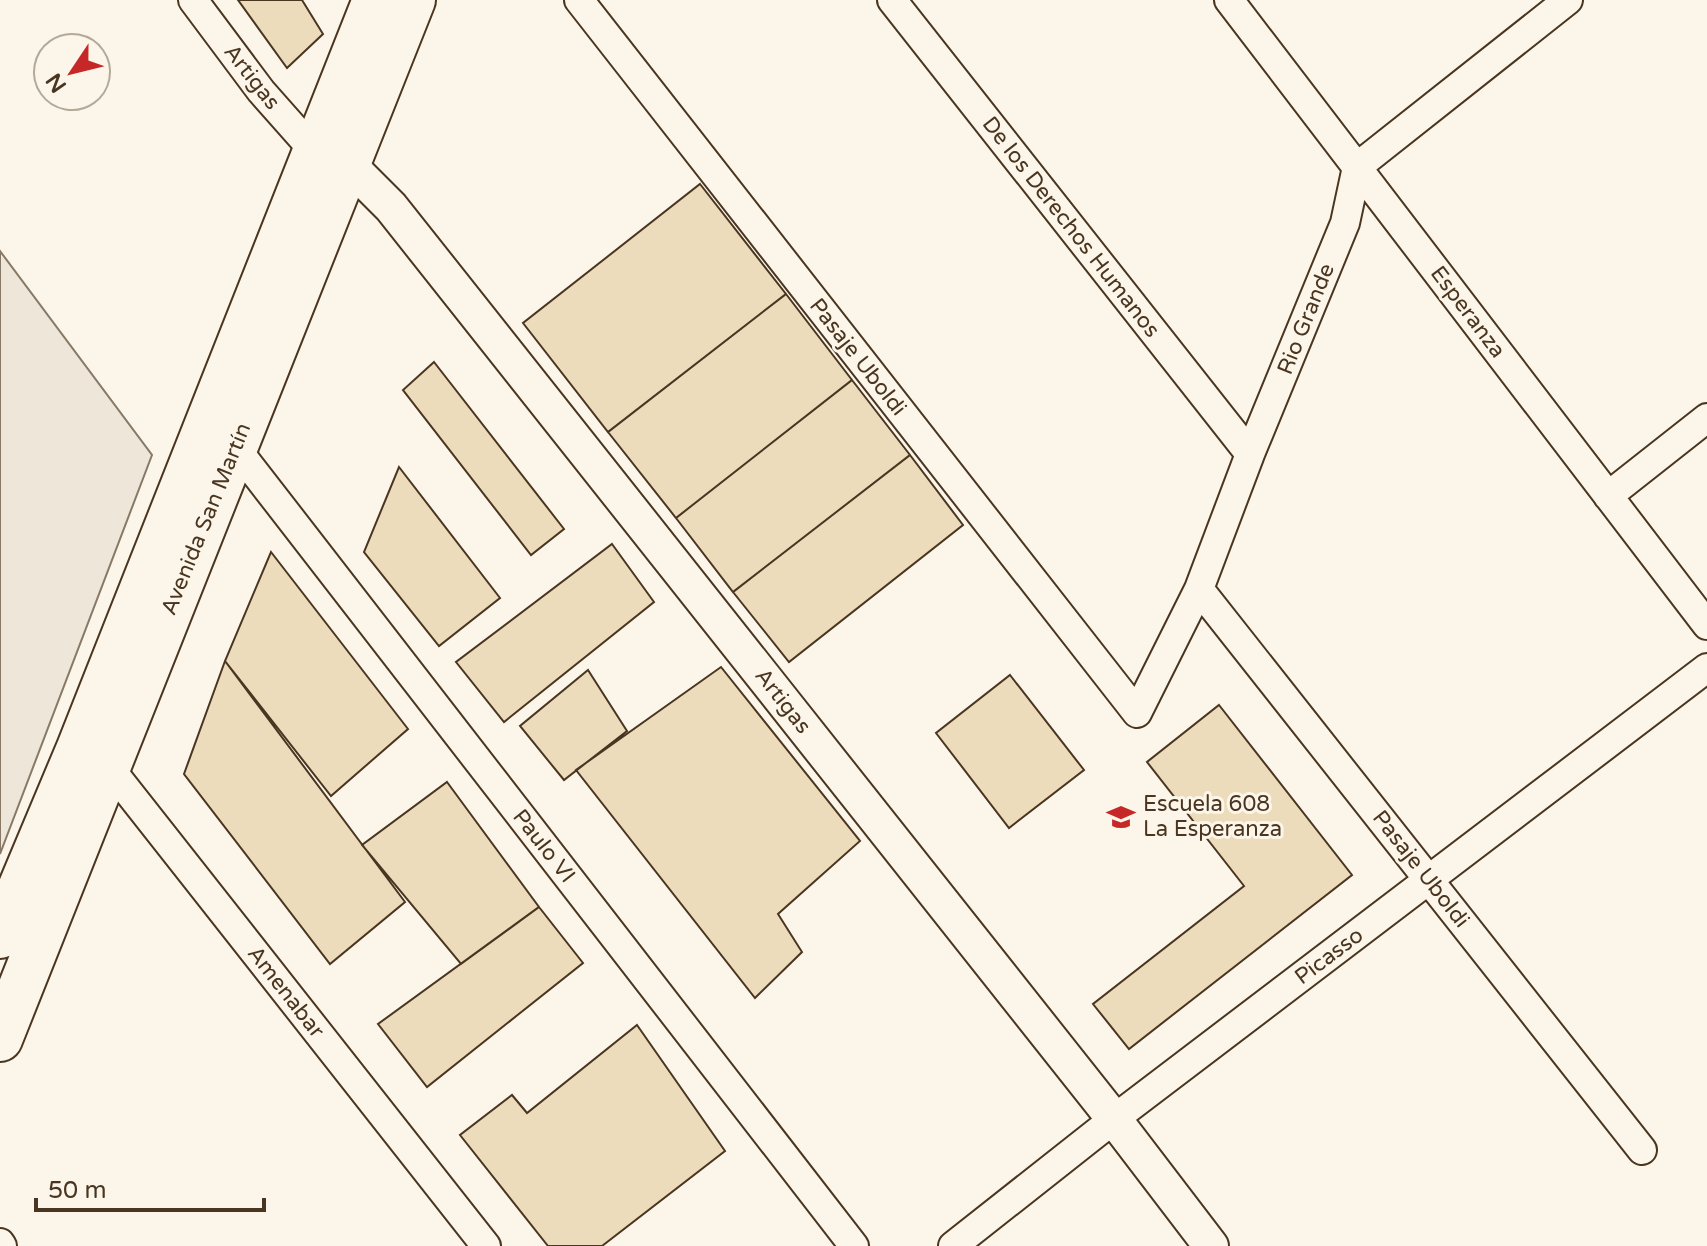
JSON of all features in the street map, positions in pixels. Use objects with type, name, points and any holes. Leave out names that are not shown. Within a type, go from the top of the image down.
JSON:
[{"type":"main road","name":"Avenida San Martín","points":[[0,936],[93,757],[235,447],[331,157],[375,0]]},
{"type":"main road","name":"Avenida San Martín","points":[[0,1039],[93,757],[331,157],[413,0]]},
{"type":"street","name":"Artigas","points":[[193,0],[261,91],[401,220],[1114,1119],[1211,1246]]},
{"type":"street","name":"Pasaje Uboldi","points":[[579,0],[1137,713]]},
{"type":"street","name":"De los Derechos Humanos","points":[[892,0],[1250,454]]},
{"type":"street","name":"Esperanza","points":[[1229,0],[1707,625]]},
{"type":"street","points":[[1357,167],[1568,0]]},
{"type":"street","name":"Rio Grande","points":[[1137,713],[1199,589],[1250,454],[1345,223],[1357,167]]},
{"type":"street","points":[[1608,496],[1707,418]]},
{"type":"street","name":"Paulo VI","points":[[235,447],[854,1246]]},
{"type":"street","name":"Pasaje Uboldi","points":[[1199,589],[1642,1150]]},
{"type":"street","name":"Picasso","points":[[953,1246],[1114,1119],[1707,668]]},
{"type":"street","name":"Amenabar","points":[[93,757],[486,1246]]},
{"type":"shaded area","points":[[0,251],[152,455],[0,854]]},
{"type":"building","points":[[238,0],[302,0],[323,34],[287,68]]},
{"type":"building","points":[[700,184],[786,294],[608,432],[523,323]]},
{"type":"building","points":[[786,294],[852,380],[676,518],[608,432]]},
{"type":"building","points":[[434,362],[564,529],[531,555],[403,390]]},
{"type":"building","points":[[852,380],[910,455],[733,592],[676,518]]},
{"type":"building","points":[[910,455],[963,525],[789,662],[733,592]]},
{"type":"building","points":[[399,467],[500,598],[439,646],[364,552]]},
{"type":"building","points":[[612,544],[654,602],[504,722],[456,662]]},
{"type":"building","points":[[271,552],[408,729],[331,796],[225,661]]},
{"type":"building","points":[[225,661],[405,902],[330,964],[184,774]]},
{"type":"building","points":[[721,667],[860,841],[778,914],[802,952],[755,998],[576,770]]},
{"type":"building","points":[[588,670],[627,731],[564,780],[520,726]]},
{"type":"building","points":[[1010,675],[1084,770],[1009,828],[936,733]]},
{"type":"building","points":[[1219,705],[1352,875],[1129,1049],[1093,1004],[1244,886],[1147,762]]},
{"type":"building","points":[[447,782],[539,907],[461,964],[362,845]]},
{"type":"building","points":[[539,907],[583,963],[427,1087],[378,1024]]},
{"type":"building","points":[[637,1025],[725,1151],[602,1246],[548,1246],[460,1135],[512,1095],[527,1113]]},
{"type":"place","name":"Escuela 608 La Esperanza","points":[[1121,817]]}]
